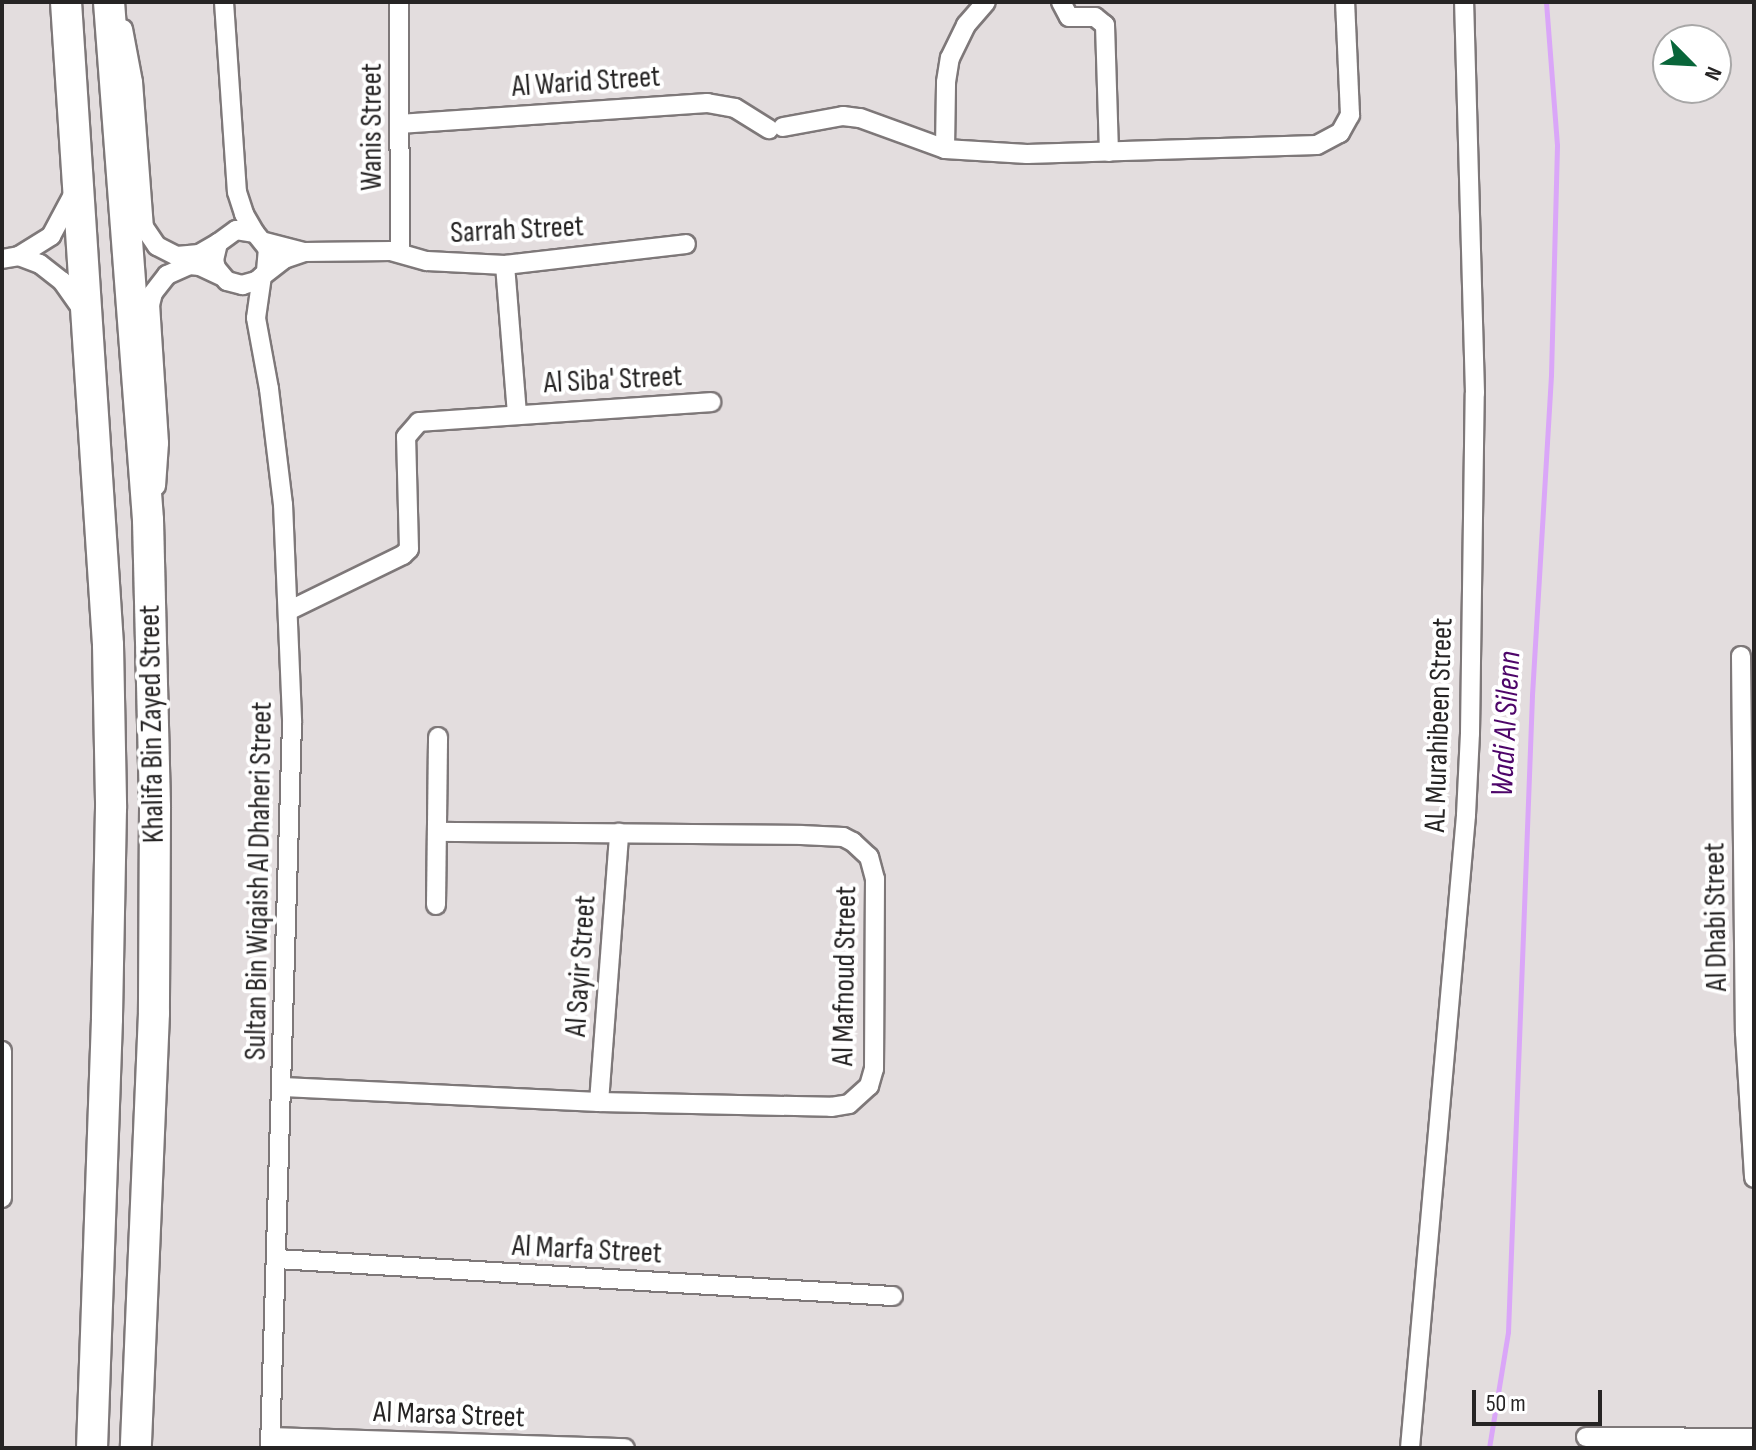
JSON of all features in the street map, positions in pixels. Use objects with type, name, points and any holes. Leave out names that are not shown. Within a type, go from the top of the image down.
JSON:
[{"type":"highway","name":"Khalifa Bin Zayed Street","points":[[66,2],[108,645],[111,808],[92,1448]]},
{"type":"highway","name":"Khalifa Bin Zayed Street","points":[[111,2],[148,520],[155,808],[154,1013],[136,1448]]},
{"type":"street","points":[[111,2],[131,69],[144,227],[157,246],[177,256],[199,254],[236,230],[260,238]]},
{"type":"street","points":[[148,520],[159,463],[150,305],[153,293],[167,275],[189,265],[211,269],[224,279],[242,285],[264,274],[269,257],[244,214],[237,192],[224,2]]},
{"type":"street","name":"Wanis Street","points":[[399,2],[400,252]]},
{"type":"street","points":[[986,2],[966,25],[950,58],[946,82],[945,149],[1027,154],[1109,152],[1309,146],[1333,139],[1346,125],[1351,106],[1345,2]]},
{"type":"street","points":[[1061,2],[1069,17],[1095,17],[1105,25],[1109,152]]},
{"type":"street","name":"AL Murahibeen Street","points":[[1410,1448],[1466,815],[1470,733],[1475,393],[1464,2]]},
{"type":"street","name":"Al Warid Street","points":[[399,124],[707,103],[735,108],[776,128],[843,116],[860,118],[945,149]]},
{"type":"street","points":[[10,257],[51,236],[79,183]]},
{"type":"street","points":[[224,279],[214,260],[237,192]]},
{"type":"street","name":"Sarrah Street","points":[[260,238],[304,252],[400,252],[427,261],[505,265],[686,244]]},
{"type":"street","name":"Sarrah Street","points":[[264,274],[304,252]]},
{"type":"street","points":[[10,257],[40,264],[62,281],[88,319]]},
{"type":"street","name":"Al Siba' Street","points":[[505,265],[517,413]]},
{"type":"street","name":"Sultan Bin Wiqaish Al Dhaheri Street","points":[[264,274],[256,318],[276,440],[288,611],[291,824],[270,1443]]},
{"type":"street","name":"Sultan Bin Wiqaish Al Dhaheri Street","points":[[224,279],[256,318]]},
{"type":"street","name":"Al Siba' Street","points":[[288,611],[395,560],[409,549],[406,437],[413,425],[425,421],[517,413],[711,402]]},
{"type":"street","name":"Al Dhabi Street","points":[[1741,656],[1745,1033],[1754,1178]]},
{"type":"street","points":[[436,905],[438,737]]},
{"type":"street","name":"Al Mafnoud Street","points":[[283,1087],[599,1102],[840,1107],[864,1094],[874,1069],[875,879],[869,857],[862,848],[843,837],[832,836],[437,832]]},
{"type":"street","name":"Al Sayir Street","points":[[599,1102],[619,833]]},
{"type":"street","points":[[2,1051],[2,1198]]},
{"type":"street","name":"Al Marfa Street","points":[[277,1259],[893,1296]]},
{"type":"street","points":[[1586,1437],[1754,1438]]},
{"type":"street","name":"Al Marsa Street","points":[[270,1443],[625,1448]]},
{"type":"waterway","name":"Wadi Al Silenn","points":[[1489,1448],[1508,1332],[1532,695],[1551,375],[1557,145],[1546,2]]}]
